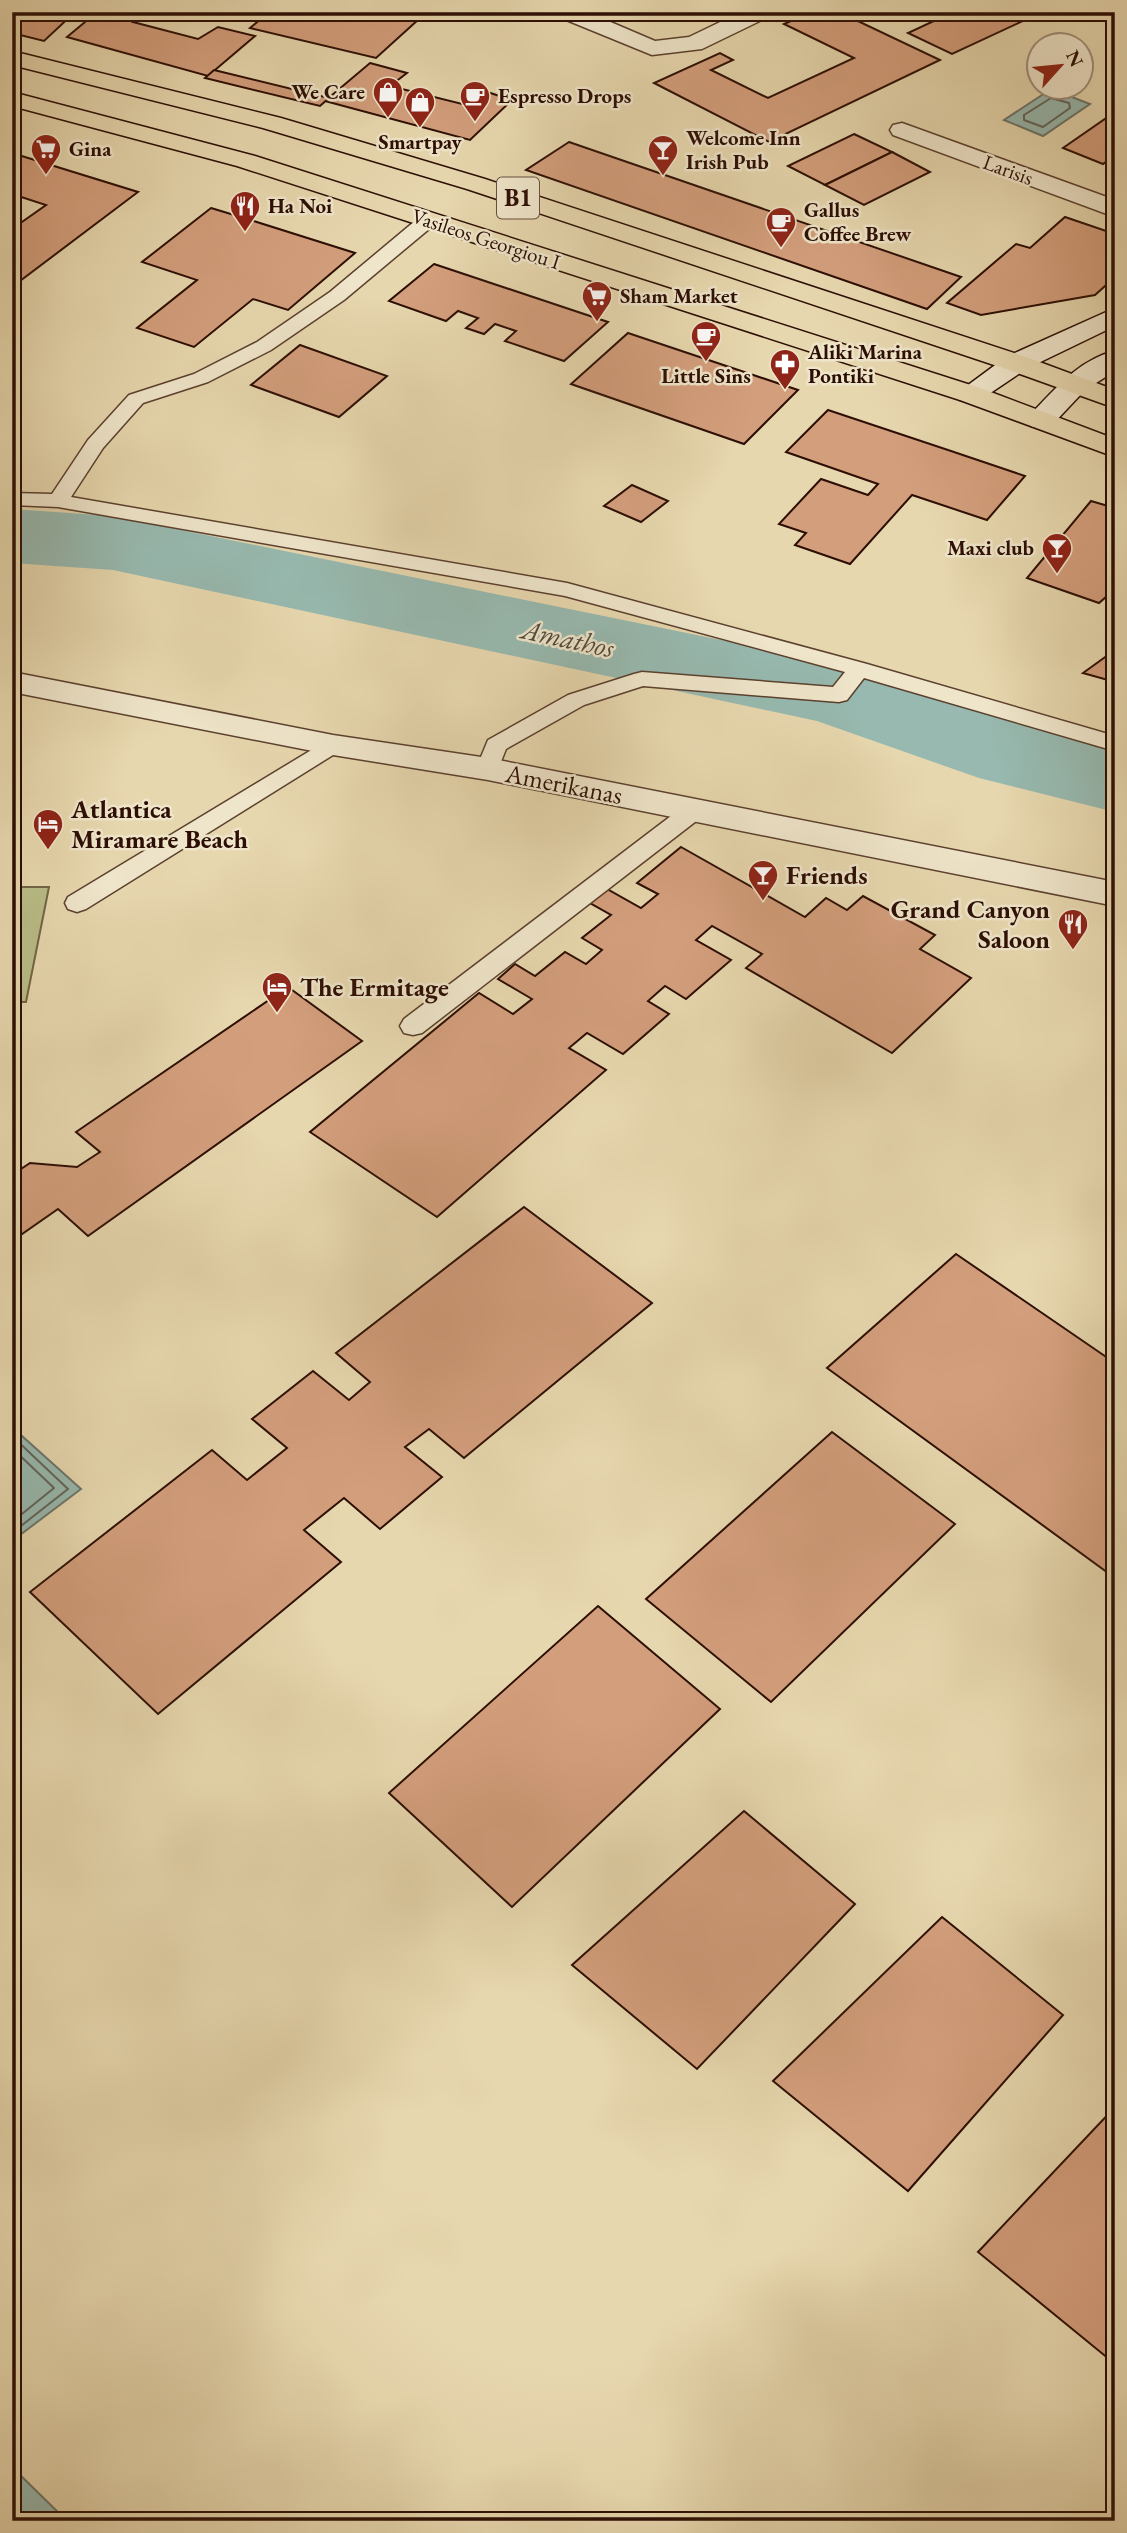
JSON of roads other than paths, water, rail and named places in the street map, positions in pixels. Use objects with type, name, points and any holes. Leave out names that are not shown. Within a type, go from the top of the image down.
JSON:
[{"type":"main road","name":"Vasileos Georgiou I","points":[[12,58],[272,123],[476,184],[1016,363],[1115,400]]},
{"type":"main road","name":"Vasileos Georgiou I","points":[[12,99],[246,160],[970,394],[1115,449]]},
{"type":"street","points":[[567,12],[652,48],[694,44],[760,12]]},
{"type":"street","name":"Larisis","points":[[902,130],[1115,209]]},
{"type":"street","points":[[970,394],[1016,363],[1115,316]]},
{"type":"street","points":[[1041,420],[1075,384],[1115,359]]},
{"type":"street","name":"Amerikanas","points":[[12,682],[333,745],[488,769],[1115,894]]},
{"type":"lane","points":[[58,501],[95,444],[136,399],[201,378],[264,346],[337,296],[428,220]]},
{"type":"lane","points":[[12,499],[58,501],[567,590],[859,668],[1115,744]]},
{"type":"lane","points":[[488,769],[496,745],[576,700],[642,679],[839,695],[859,668]]},
{"type":"lane","points":[[76,903],[333,745]]},
{"type":"lane","points":[[413,1026],[696,809]]},
{"type":"water","points":[[1031,102],[1090,104],[1043,136],[1004,120]]},
{"type":"water","points":[[12,1427],[81,1489],[12,1541]]},
{"type":"water","points":[[12,2467],[67,2521],[12,2521]]},
{"type":"waterway","name":"Amathos","points":[[12,536],[113,543],[839,695],[1014,755],[1115,779]]},
{"type":"place","name":"We Care","points":[[388,119]]},
{"type":"place","name":"Espresso Drops","points":[[475,123]]},
{"type":"place","name":"Smartpay","points":[[420,129]]},
{"type":"place","name":"Gina","points":[[46,176]]},
{"type":"place","name":"Welcome Inn Irish Pub","points":[[663,177]]},
{"type":"place","name":"Ha Noi","points":[[245,233]]},
{"type":"place","name":"Gallus Coffee Brew","points":[[781,249]]},
{"type":"place","name":"Sham Market","points":[[597,323]]},
{"type":"place","name":"Little Sins","points":[[706,363]]},
{"type":"place","name":"Aliki Marina Pontiki","points":[[785,391]]},
{"type":"place","name":"Maxi club","points":[[1057,575]]},
{"type":"place","name":"Atlantica Miramare Beach","points":[[48,851]]},
{"type":"place","name":"Friends","points":[[763,902]]},
{"type":"place","name":"Grand Canyon Saloon","points":[[1073,951]]},
{"type":"place","name":"The Ermitage","points":[[277,1014]]}]
